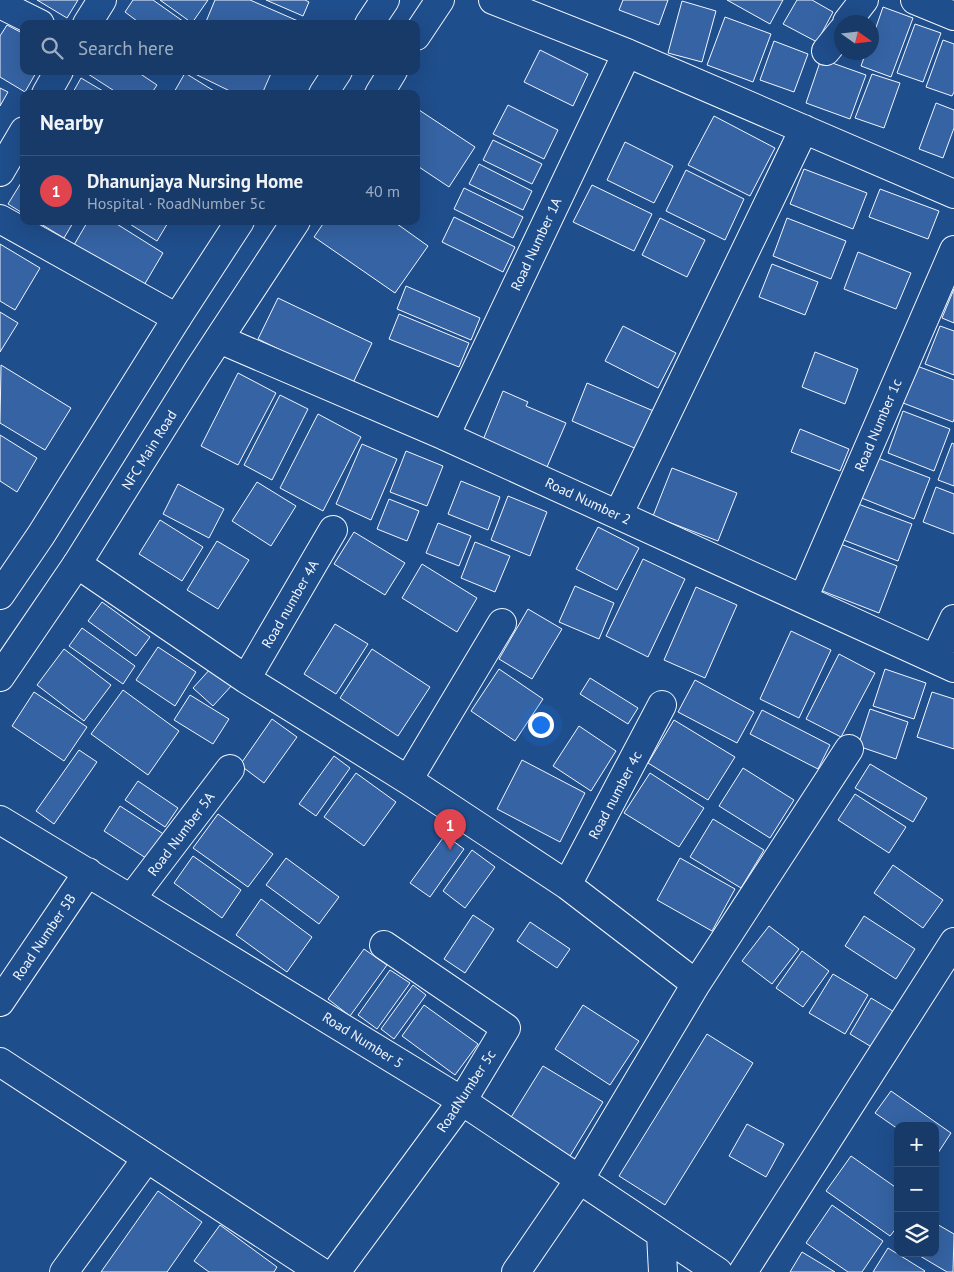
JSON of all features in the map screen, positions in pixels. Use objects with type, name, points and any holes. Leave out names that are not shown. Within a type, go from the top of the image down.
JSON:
[{"type":"street","points":[[90,20],[102,0]]},
{"type":"street","points":[[372,20],[385,0]]},
{"type":"street","points":[[420,30],[440,0]]},
{"type":"street","points":[[493,0],[627,53],[954,194]]},
{"type":"street","points":[[852,15],[864,0]]},
{"type":"street","points":[[915,0],[954,16]]},
{"type":"street","points":[[0,4],[32,20]]},
{"type":"street","name":"Road Number 1A","points":[[445,436],[627,53]]},
{"type":"street","points":[[48,90],[57,75]]},
{"type":"street","points":[[326,90],[335,75]]},
{"type":"street","points":[[381,90],[391,75]]},
{"type":"street","points":[[618,515],[804,129]]},
{"type":"street","points":[[0,172],[20,138]]},
{"type":"street","points":[[0,219],[177,318]]},
{"type":"street","points":[[0,594],[41,535],[237,225]]},
{"type":"street","name":"NFC Main Road","points":[[0,677],[77,564],[293,225]]},
{"type":"street","name":"Road Number 1c","points":[[803,599],[954,250]]},
{"type":"street","name":"Road Number 2","points":[[219,339],[445,436],[944,663]]},
{"type":"street","name":"Road number 4A","points":[[246,679],[333,530]]},
{"type":"street","points":[[77,564],[246,679],[408,780],[567,885],[696,984]]},
{"type":"street","points":[[944,663],[954,619]]},
{"type":"street","points":[[408,780],[502,623]]},
{"type":"street","name":"Road number 4c","points":[[567,885],[662,705]]},
{"type":"street","points":[[516,1272],[580,1180],[696,984],[849,750]]},
{"type":"street","name":"Road Number 5A","points":[[131,898],[230,769]]},
{"type":"street","name":"Road Number 5","points":[[0,820],[462,1101],[718,1272]]},
{"type":"street","name":"Road Number 5B","points":[[0,1002],[88,872]]},
{"type":"street","points":[[743,1272],[954,942]]},
{"type":"street","name":"RoadNumber 5c","points":[[336,1272],[462,1101],[506,1028],[384,945]]},
{"type":"street","points":[[0,1062],[321,1272]]},
{"type":"street","points":[[64,1272],[147,1158]]},
{"type":"street","points":[[662,1234],[663,1272]]},
{"type":"building","points":[[37,0],[78,0],[67,18]]},
{"type":"building","points":[[133,0],[153,0],[181,20],[136,20],[125,12]]},
{"type":"building","points":[[160,0],[208,0],[194,20],[188,20]]},
{"type":"building","points":[[215,0],[250,0],[296,20],[207,20]]},
{"type":"building","points":[[266,0],[305,0],[309,2],[303,16]]},
{"type":"building","points":[[623,0],[668,0],[659,25],[619,10]]},
{"type":"building","points":[[727,0],[783,0],[770,24]]},
{"type":"building","points":[[797,0],[812,0],[833,12],[817,42],[783,24]]},
{"type":"building","points":[[682,1],[716,11],[702,62],[668,53]]},
{"type":"building","points":[[883,7],[913,18],[891,77],[861,66],[863,60],[879,60],[879,19]]},
{"type":"building","points":[[725,17],[771,34],[753,82],[707,65]]},
{"type":"building","points":[[915,24],[941,33],[923,82],[897,73]]},
{"type":"building","points":[[7,25],[20,32],[20,75],[35,75],[26,90],[22,90],[0,77],[0,36]]},
{"type":"building","points":[[943,40],[954,44],[954,92],[952,96],[926,87]]},
{"type":"building","points":[[774,41],[808,54],[794,92],[760,80]]},
{"type":"building","points":[[540,50],[588,74],[573,106],[524,82]]},
{"type":"building","points":[[821,59],[866,75],[850,119],[806,103]]},
{"type":"building","points":[[872,74],[900,83],[884,128],[855,118]]},
{"type":"building","points":[[90,75],[142,75],[157,85],[154,90],[113,90]]},
{"type":"building","points":[[184,75],[188,75],[213,90],[175,90]]},
{"type":"building","points":[[197,75],[270,75],[264,90],[228,90]]},
{"type":"building","points":[[81,78],[101,90],[74,90]]},
{"type":"building","points":[[0,88],[8,92],[0,106]]},
{"type":"building","points":[[936,103],[954,110],[954,128],[943,158],[919,149]]},
{"type":"building","points":[[508,105],[558,130],[544,159],[493,134]]},
{"type":"building","points":[[420,111],[475,147],[449,187],[420,168]]},
{"type":"building","points":[[714,116],[775,148],[750,196],[688,165]]},
{"type":"building","points":[[493,140],[542,164],[532,184],[483,160]]},
{"type":"building","points":[[625,142],[673,166],[654,203],[607,180]]},
{"type":"building","points":[[479,164],[532,191],[523,210],[469,184]]},
{"type":"building","points":[[804,169],[867,193],[853,229],[790,204]]},
{"type":"building","points":[[686,170],[744,199],[725,240],[666,211]]},
{"type":"building","points":[[20,184],[20,212],[8,204]]},
{"type":"building","points":[[592,185],[652,214],[634,251],[573,222]]},
{"type":"building","points":[[464,188],[523,217],[513,238],[454,209]]},
{"type":"building","points":[[880,189],[939,211],[928,239],[869,217]]},
{"type":"building","points":[[454,217],[515,247],[503,272],[442,242]]},
{"type":"building","points":[[660,218],[705,240],[687,277],[642,255]]},
{"type":"building","points":[[787,218],[846,241],[831,279],[773,256]]},
{"type":"building","points":[[43,225],[72,225],[64,238]]},
{"type":"building","points":[[86,225],[118,225],[163,253],[140,292],[71,250]]},
{"type":"building","points":[[131,225],[167,225],[157,241]]},
{"type":"building","points":[[322,225],[399,225],[428,246],[395,293],[314,237]]},
{"type":"building","points":[[0,244],[40,268],[15,310],[0,301]]},
{"type":"building","points":[[858,252],[911,273],[896,309],[844,289]]},
{"type":"building","points":[[772,264],[818,282],[805,315],[759,297]]},
{"type":"building","points":[[406,286],[480,318],[471,340],[397,309]]},
{"type":"building","points":[[954,289],[954,323],[942,318]]},
{"type":"building","points":[[278,298],[372,343],[352,385],[258,339]]},
{"type":"building","points":[[0,312],[18,323],[0,352]]},
{"type":"building","points":[[399,314],[469,343],[459,367],[389,339]]},
{"type":"building","points":[[623,326],[676,353],[658,388],[605,361]]},
{"type":"building","points":[[940,326],[954,331],[954,375],[925,364]]},
{"type":"building","points":[[815,352],[858,369],[845,404],[802,387]]},
{"type":"building","points":[[1,365],[71,408],[45,450],[0,423]]},
{"type":"building","points":[[917,366],[954,380],[953,422],[903,403]]},
{"type":"building","points":[[238,373],[276,393],[238,465],[201,446]]},
{"type":"building","points":[[587,383],[656,412],[639,450],[572,421]]},
{"type":"building","points":[[503,391],[528,402],[526,406],[566,423],[547,467],[483,440]]},
{"type":"building","points":[[280,395],[308,409],[272,480],[244,465]]},
{"type":"building","points":[[903,411],[950,429],[934,471],[888,453]]},
{"type":"building","points":[[318,414],[361,437],[323,511],[280,488]]},
{"type":"building","points":[[800,429],[849,449],[840,471],[791,452]]},
{"type":"building","points":[[0,435],[37,458],[17,492],[0,481]]},
{"type":"building","points":[[952,443],[954,444],[954,486],[938,480]]},
{"type":"building","points":[[362,444],[397,459],[371,520],[336,504]]},
{"type":"building","points":[[406,451],[443,466],[427,506],[390,492]]},
{"type":"building","points":[[875,457],[930,478],[914,519],[859,497]]},
{"type":"building","points":[[672,468],[737,493],[718,541],[653,516]]},
{"type":"building","points":[[461,481],[500,497],[488,530],[448,514]]},
{"type":"building","points":[[257,482],[296,506],[271,546],[232,521]]},
{"type":"building","points":[[178,484],[224,509],[209,538],[163,514]]},
{"type":"building","points":[[936,487],[954,494],[954,534],[923,522]]},
{"type":"building","points":[[508,496],[547,512],[530,556],[491,540]]},
{"type":"building","points":[[389,499],[419,511],[407,541],[377,529]]},
{"type":"building","points":[[850,501],[912,524],[898,561],[836,537]]},
{"type":"building","points":[[160,520],[203,547],[182,581],[139,554]]},
{"type":"building","points":[[438,523],[471,536],[459,566],[426,553]]},
{"type":"building","points":[[598,527],[639,548],[617,590],[576,569]]},
{"type":"building","points":[[354,532],[405,563],[385,595],[334,564]]},
{"type":"building","points":[[217,541],[249,560],[218,609],[187,590]]},
{"type":"building","points":[[475,542],[510,556],[495,592],[461,578]]},
{"type":"building","points":[[838,543],[897,566],[879,613],[820,590]]},
{"type":"building","points":[[643,559],[685,579],[648,657],[606,636]]},
{"type":"building","points":[[422,564],[477,598],[457,632],[402,598]]},
{"type":"building","points":[[575,586],[614,603],[599,639],[559,622]]},
{"type":"building","points":[[696,587],[737,605],[705,678],[664,660]]},
{"type":"building","points":[[102,602],[150,637],[136,656],[88,621]]},
{"type":"building","points":[[528,609],[562,629],[532,679],[499,659]]},
{"type":"building","points":[[335,624],[368,644],[336,694],[304,674]]},
{"type":"building","points":[[82,628],[135,666],[123,684],[69,646]]},
{"type":"building","points":[[791,631],[831,650],[799,718],[760,699]]},
{"type":"building","points":[[158,647],[196,672],[175,706],[136,680]]},
{"type":"building","points":[[64,649],[111,685],[84,721],[37,685]]},
{"type":"building","points":[[372,649],[430,687],[398,736],[340,698]]},
{"type":"building","points":[[839,654],[875,673],[841,737],[806,719]]},
{"type":"building","points":[[212,667],[233,684],[213,706],[193,688]]},
{"type":"building","points":[[499,669],[543,699],[515,741],[471,711]]},
{"type":"building","points":[[885,669],[926,683],[914,719],[873,706]]},
{"type":"building","points":[[590,678],[638,708],[628,724],[580,694]]},
{"type":"building","points":[[695,680],[754,712],[737,743],[678,712]]},
{"type":"building","points":[[123,690],[179,731],[148,775],[91,734]]},
{"type":"building","points":[[34,692],[87,727],[64,761],[12,726]]},
{"type":"building","points":[[932,692],[954,699],[954,749],[917,737]]},
{"type":"building","points":[[190,695],[229,719],[213,744],[174,720]]},
{"type":"building","points":[[870,709],[908,722],[896,759],[858,746]]},
{"type":"building","points":[[762,710],[830,745],[818,769],[750,734]]},
{"type":"building","points":[[272,719],[297,737],[264,783],[240,765]]},
{"type":"building","points":[[674,720],[735,757],[708,800],[648,763]]},
{"type":"building","points":[[579,726],[616,751],[591,791],[553,766]]},
{"type":"building","points":[[79,750],[97,762],[54,824],[36,811]]},
{"type":"building","points":[[334,756],[350,768],[316,816],[299,804]]},
{"type":"building","points":[[522,760],[585,793],[560,842],[497,809]]},
{"type":"building","points":[[870,764],[927,798],[913,822],[855,788]]},
{"type":"building","points":[[743,768],[794,800],[770,838],[719,806]]},
{"type":"building","points":[[356,773],[396,802],[364,846],[324,817]]},
{"type":"building","points":[[650,773],[704,808],[679,847],[624,813]]},
{"type":"building","points":[[138,781],[178,808],[165,827],[125,800]]},
{"type":"building","points":[[855,794],[906,827],[889,853],[838,820]]},
{"type":"building","points":[[120,806],[165,835],[149,860],[104,831]]},
{"type":"building","points":[[218,814],[273,854],[248,887],[193,848]]},
{"type":"building","points":[[713,819],[764,850],[741,888],[690,857]]},
{"type":"building","points":[[445,835],[464,849],[430,897],[410,883]]},
{"type":"building","points":[[472,850],[495,867],[465,908],[443,891]]},
{"type":"building","points":[[193,856],[241,890],[222,918],[174,883]]},
{"type":"building","points":[[286,858],[339,897],[319,924],[266,885]]},
{"type":"building","points":[[680,858],[735,889],[712,931],[657,900]]},
{"type":"building","points":[[893,865],[943,900],[923,928],[874,893]]},
{"type":"building","points":[[261,899],[312,937],[287,972],[236,935]]},
{"type":"building","points":[[473,915],[494,929],[465,973],[444,959]]},
{"type":"building","points":[[864,916],[915,949],[896,979],[845,946]]},
{"type":"building","points":[[530,922],[570,949],[557,968],[517,941]]},
{"type":"building","points":[[769,926],[799,949],[772,984],[742,961]]},
{"type":"building","points":[[364,949],[387,965],[350,1016],[328,999]]},
{"type":"building","points":[[802,951],[829,971],[803,1007],[776,988]]},
{"type":"building","points":[[390,970],[410,983],[377,1029],[358,1015]]},
{"type":"building","points":[[833,974],[868,995],[845,1034],[809,1013]]},
{"type":"building","points":[[413,985],[426,995],[394,1039],[381,1029]]},
{"type":"building","points":[[871,998],[896,1013],[875,1049],[850,1034]]},
{"type":"building","points":[[424,1005],[478,1044],[455,1075],[402,1036]]},
{"type":"building","points":[[583,1005],[639,1041],[610,1085],[555,1049]]},
{"type":"building","points":[[707,1034],[753,1063],[665,1205],[619,1176]]},
{"type":"building","points":[[543,1066],[603,1102],[570,1156],[510,1119]]},
{"type":"building","points":[[891,1091],[935,1122],[894,1122],[894,1126],[875,1113]]},
{"type":"building","points":[[747,1124],[784,1144],[766,1177],[729,1156]]},
{"type":"building","points":[[939,1125],[951,1133],[939,1151]]},
{"type":"building","points":[[851,1156],[894,1186],[894,1231],[890,1236],[826,1191]]},
{"type":"building","points":[[158,1191],[202,1222],[167,1272],[101,1272]]},
{"type":"building","points":[[832,1205],[883,1241],[862,1272],[848,1272],[806,1243]]},
{"type":"building","points":[[220,1225],[277,1267],[274,1272],[209,1272],[194,1261]]},
{"type":"building","points":[[939,1225],[954,1234],[953,1272],[947,1272],[922,1257],[939,1257]]},
{"type":"building","points":[[888,1248],[894,1252],[894,1257],[902,1257],[925,1271],[924,1272],[873,1272]]},
{"type":"building","points":[[802,1252],[835,1272],[790,1272]]},
{"type":"place","name":"Dhanunjaya Nursing Home","points":[[450,850]]}]
